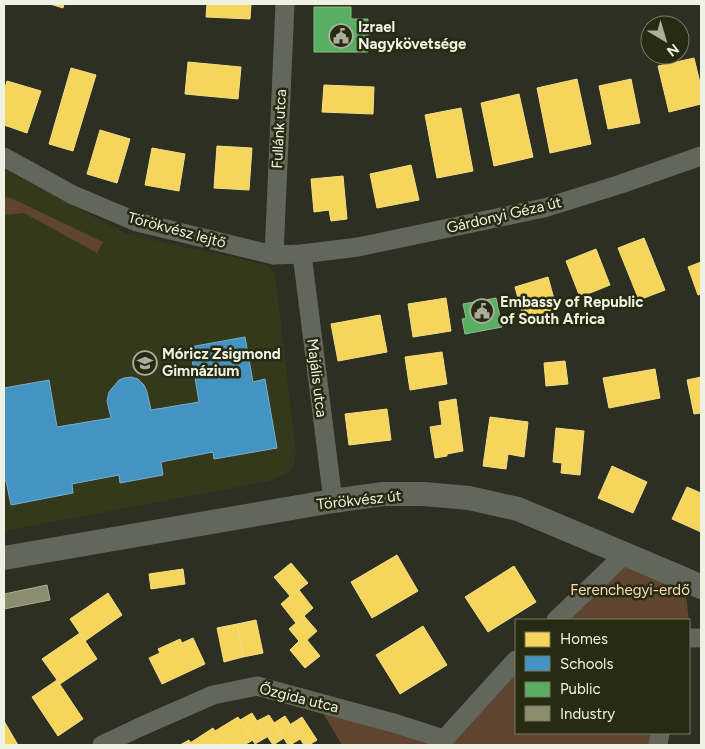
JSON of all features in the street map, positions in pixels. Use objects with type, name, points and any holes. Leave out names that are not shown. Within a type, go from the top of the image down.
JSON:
[{"type":"street","name":"Fullánk utca","points":[[274,255],[285,4]]},
{"type":"street","name":"Gárdonyi Géza út","points":[[302,254],[358,247],[544,208],[701,156]]},
{"type":"street","name":"Törökvész lejtő","points":[[4,157],[73,195],[137,222],[274,255],[302,254]]},
{"type":"street","name":"Majális utca","points":[[302,254],[333,501]]},
{"type":"street","name":"Törökvész út","points":[[4,558],[333,501],[383,494],[424,494],[469,498],[518,509],[701,587]]},
{"type":"street","points":[[557,619],[625,554]]},
{"type":"street","points":[[442,742],[515,661]]},
{"type":"street","name":"Őzgida utca","points":[[102,745],[213,695],[257,686],[397,724],[442,742]]},
{"type":"shaded area","name":"Móricz Zsigmond Gimnázium","points":[[4,167],[17,176],[125,233],[243,259],[267,266],[275,273],[296,453],[290,471],[270,481],[4,531]]},
{"type":"green space","points":[[4,196],[103,242],[97,253],[24,213],[4,215]]},
{"type":"green space","name":"Ferenchegyi-erdő","points":[[625,554],[684,579],[689,619],[557,619]]},
{"type":"green space","points":[[515,661],[515,734],[660,734],[658,745],[342,745],[317,703],[444,739]]},
{"type":"building: Homes","points":[[50,4],[64,4],[63,8]]},
{"type":"building: Homes","points":[[207,4],[251,4],[250,19],[206,17]]},
{"type":"building: Homes","points":[[694,58],[701,87],[701,104],[669,112],[658,66],[690,65],[690,59]]},
{"type":"building: Homes","points":[[188,62],[241,67],[238,99],[185,94]]},
{"type":"building: Homes","points":[[71,68],[96,75],[73,151],[49,144]]},
{"type":"building: Homes","points":[[577,79],[591,144],[550,153],[537,88]]},
{"type":"building: Homes","points":[[631,79],[640,123],[608,129],[599,86]]},
{"type":"building: Homes","points":[[7,81],[41,91],[27,133],[4,125],[4,91]]},
{"type":"building: Homes","points":[[324,85],[374,87],[373,114],[322,112]]},
{"type":"building: Homes","points":[[519,94],[533,157],[494,166],[481,103]]},
{"type":"building: Homes","points":[[461,108],[473,171],[437,178],[425,115]]},
{"type":"building: Homes","points":[[100,130],[130,139],[117,183],[87,174]]},
{"type":"building: Homes","points":[[217,146],[252,148],[249,190],[214,188]]},
{"type":"building: Homes","points":[[152,148],[185,154],[179,191],[145,185]]},
{"type":"building: Homes","points":[[411,165],[419,200],[377,208],[370,174]]},
{"type":"building: Homes","points":[[343,176],[347,219],[331,221],[329,210],[314,212],[311,179]]},
{"type":"building: Homes","points":[[644,238],[665,290],[639,300],[618,248]]},
{"type":"building: Homes","points":[[596,249],[610,285],[580,297],[566,261]]},
{"type":"building: Homes","points":[[701,262],[701,294],[698,295],[688,267]]},
{"type":"building: Homes","points":[[548,277],[557,310],[524,320],[515,287]]},
{"type":"building: Homes","points":[[446,298],[451,331],[413,337],[408,304]]},
{"type":"building: Homes","points":[[380,315],[387,352],[338,361],[331,324]]},
{"type":"building: Homes","points":[[442,352],[447,384],[410,390],[405,357]]},
{"type":"building: Homes","points":[[565,361],[568,384],[546,386],[544,363]]},
{"type":"building: Homes","points":[[655,369],[660,398],[609,408],[603,378]]},
{"type":"building: Homes","points":[[701,377],[701,413],[694,414],[687,380]]},
{"type":"building: Homes","points":[[456,399],[463,451],[435,458],[430,427],[442,425],[439,402]]},
{"type":"building: Homes","points":[[387,409],[391,440],[349,445],[345,414]]},
{"type":"building: Homes","points":[[490,417],[528,422],[524,457],[508,454],[506,469],[483,466]]},
{"type":"building: Homes","points":[[556,428],[584,431],[580,475],[561,473],[562,463],[553,462]]},
{"type":"building: Homes","points":[[612,466],[647,482],[633,513],[598,498]]},
{"type":"building: Homes","points":[[687,487],[701,493],[701,532],[672,519]]},
{"type":"building: Homes","points":[[397,555],[418,591],[372,618],[351,582]]},
{"type":"building: Homes","points":[[291,563],[308,583],[299,590],[313,608],[296,623],[281,604],[290,596],[274,577]]},
{"type":"building: Homes","points":[[514,566],[536,602],[488,632],[465,597]]},
{"type":"building: Homes","points":[[183,569],[185,584],[151,589],[149,574]]},
{"type":"building: Homes","points":[[108,593],[122,615],[85,641],[70,619]]},
{"type":"building: Homes","points":[[304,616],[317,631],[307,640],[320,656],[305,668],[290,650],[299,641],[289,629]]},
{"type":"building: Homes","points":[[256,620],[263,653],[243,657],[237,624]]},
{"type":"building: Homes","points":[[237,624],[243,657],[224,662],[217,628]]},
{"type":"building: Homes","points":[[423,626],[447,665],[400,694],[376,655]]},
{"type":"building: Homes","points":[[80,633],[97,659],[60,684],[42,659]]},
{"type":"building: Homes","points":[[193,638],[205,664],[162,684],[149,658],[160,653],[158,649],[180,639],[182,643]]},
{"type":"building: Homes","points":[[57,680],[83,719],[58,736],[32,697]]},
{"type":"building: Homes","points":[[252,713],[267,737],[255,744],[240,720]]},
{"type":"building: Homes","points":[[269,715],[284,738],[273,745],[257,721]]},
{"type":"building: Homes","points":[[285,716],[300,739],[290,745],[288,745],[274,723]]},
{"type":"building: Homes","points":[[238,717],[253,740],[244,745],[224,745],[215,731]]},
{"type":"building: Homes","points":[[302,717],[317,740],[309,745],[304,745],[291,724]]},
{"type":"building: Homes","points":[[4,721],[18,745],[4,745]]},
{"type":"building: Homes","points":[[213,728],[224,745],[192,745],[190,743]]},
{"type":"building: Homes","points":[[189,740],[192,745],[180,745]]},
{"type":"building: Schools","points":[[245,337],[253,382],[265,379],[277,448],[214,459],[213,452],[161,462],[163,475],[120,483],[119,475],[72,484],[73,493],[11,505],[6,481],[4,481],[4,388],[49,380],[57,427],[111,418],[107,401],[109,392],[119,380],[124,378],[138,379],[144,385],[151,410],[199,402],[190,347]]},
{"type":"building: Public","name":"Izrael Nagykövetsége","points":[[314,7],[351,7],[351,19],[368,19],[368,52],[314,52]]},
{"type":"building: Public","name":"Embassy of Republic of South Africa","points":[[496,298],[502,327],[465,334],[462,319],[466,318],[463,304]]},
{"type":"building: Industry","points":[[47,585],[50,600],[4,609],[4,594]]},
{"type":"place","name":"Izrael Nagykövetsége","points":[[341,36]]},
{"type":"place","name":"Embassy of Republic of South Africa","points":[[482,311]]},
{"type":"place","name":"Móricz Zsigmond Gimnázium","points":[[145,363]]}]
